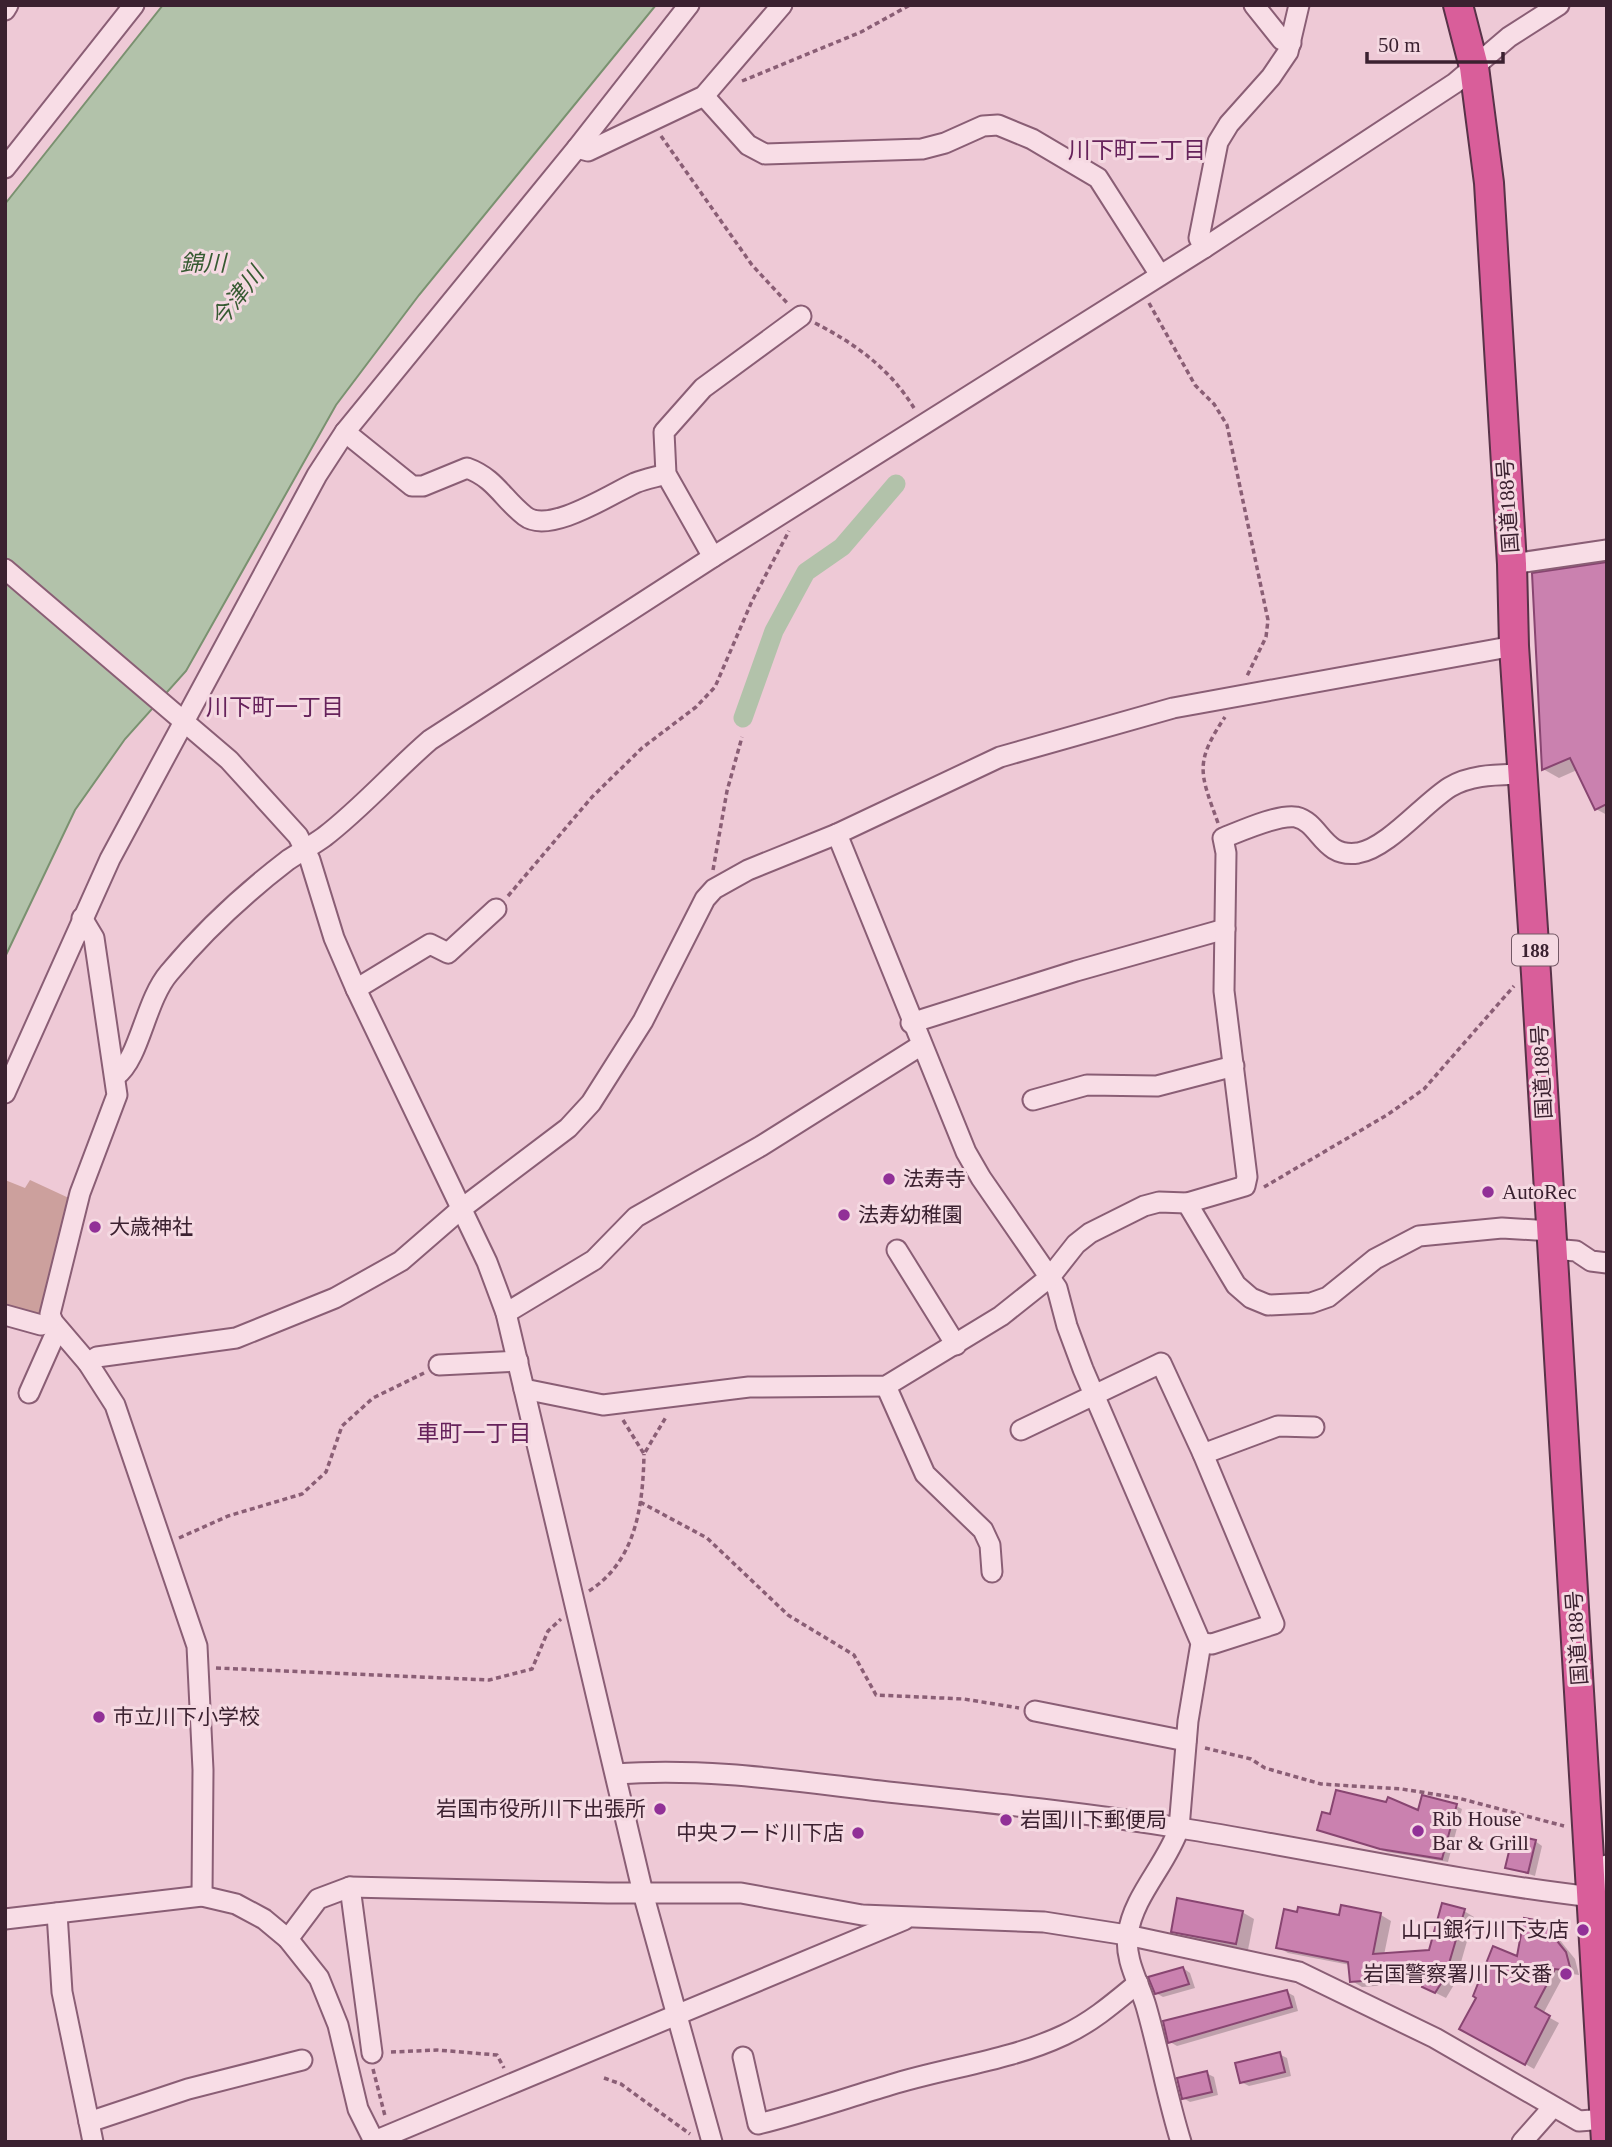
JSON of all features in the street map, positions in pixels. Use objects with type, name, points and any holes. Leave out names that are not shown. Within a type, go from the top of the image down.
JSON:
[{"type":"highway","name":"国道188号","points":[[1458,5],[1474,67],[1489,183],[1512,564],[1514,646],[1588,1825],[1600,1900],[1606,2131]]},
{"type":"street","points":[[5,10],[8,5]]},
{"type":"street","points":[[5,168],[134,5]]},
{"type":"street","points":[[5,1093],[82,918],[178,716],[317,475],[345,432],[577,148],[689,5]]},
{"type":"street","points":[[577,148],[588,150],[704,96],[782,5]]},
{"type":"street","points":[[1254,5],[1282,40],[1291,43]]},
{"type":"street","points":[[1204,248],[1199,238],[1218,142],[1229,124],[1271,76],[1291,43],[1299,5]]},
{"type":"street","points":[[116,1076],[127,1068],[143,1020],[167,975],[234,906],[353,812],[392,772],[430,740],[790,508],[925,426],[1204,248],[1474,67],[1509,37],[1559,5]]},
{"type":"street","points":[[704,96],[748,145],[765,154],[922,149],[945,144],[983,126],[998,125],[1032,139],[1098,178],[1160,275]]},
{"type":"street","points":[[713,557],[666,474],[664,432],[671,420],[703,388],[801,316]]},
{"type":"street","points":[[345,432],[412,486],[423,486],[467,468],[480,473],[498,487],[526,517],[538,520],[574,513],[637,482],[666,474]]},
{"type":"street","points":[[1512,564],[1607,550]]},
{"type":"street","points":[[5,569],[229,760],[272,804],[305,849],[334,939],[487,1262],[506,1313],[643,1893],[677,2015],[705,2140]]},
{"type":"street","points":[[88,1363],[97,1357],[236,1338],[335,1298],[401,1261],[461,1209],[568,1128],[591,1103],[643,1021],[705,899],[714,889],[748,870],[836,834],[1000,757],[1173,708],[1514,646]]},
{"type":"street","points":[[524,1389],[591,1404],[619,1405],[749,1387],[886,1386],[956,1345],[1050,1277],[1076,1244],[1090,1233],[1144,1206],[1159,1202],[1187,1203],[1245,1186],[1247,1177],[1224,991],[1226,853],[1223,838],[1265,823],[1295,817],[1307,824],[1330,849],[1358,853],[1378,844],[1451,786],[1479,776],[1523,774]]},
{"type":"street","points":[[836,834],[890,962],[920,1046],[981,1178],[1057,1287],[1067,1326],[1095,1396],[1201,1643],[1186,1741],[1179,1828],[1133,1916],[1127,1935],[1129,1956],[1181,2142]]},
{"type":"street","points":[[356,989],[430,944],[448,953],[496,909]]},
{"type":"street","points":[[82,918],[94,938],[117,1095],[80,1194],[50,1314],[57,1328],[88,1363],[115,1405],[165,1545],[197,1646],[200,1669],[202,1896]]},
{"type":"street","points":[[911,1023],[1076,971],[1225,929]]},
{"type":"street","points":[[506,1313],[594,1260],[636,1217],[761,1146],[920,1046]]},
{"type":"street","points":[[1033,1100],[1087,1085],[1157,1086],[1234,1066]]},
{"type":"street","points":[[1187,1203],[1236,1285],[1251,1298],[1268,1305],[1311,1303],[1328,1297],[1375,1259],[1419,1236],[1502,1228],[1552,1240],[1591,1261],[1607,1263]]},
{"type":"street","points":[[897,1250],[956,1345]]},
{"type":"street","points":[[5,1315],[57,1328]]},
{"type":"street","points":[[29,1393],[57,1328]]},
{"type":"street","points":[[439,1365],[518,1361]]},
{"type":"street","points":[[1021,1430],[1161,1363],[1203,1454],[1274,1624],[1212,1644],[1201,1643]]},
{"type":"street","points":[[886,1386],[925,1474],[983,1530],[990,1545],[992,1572]]},
{"type":"street","points":[[1203,1454],[1278,1426],[1314,1427]]},
{"type":"street","points":[[1035,1711],[1186,1741]]},
{"type":"street","points":[[616,1774],[653,1771],[715,1774],[1008,1805],[1179,1828],[1600,1900],[1607,1865]]},
{"type":"street","points":[[288,1938],[318,1899],[350,1886],[741,1893],[839,1912],[908,1918],[1044,1922],[1127,1935],[1299,1972],[1435,2038],[1553,2107],[1606,2131]]},
{"type":"street","points":[[350,1886],[372,2059]]},
{"type":"street","points":[[5,1919],[202,1896],[236,1904],[264,1919],[288,1938],[319,1978],[330,2000],[358,2109],[378,2137],[908,1918]]},
{"type":"street","points":[[57,1913],[62,1992],[91,2132],[188,2090],[302,2060]]},
{"type":"street","points":[[743,2057],[758,2124],[816,2110],[890,2085],[989,2060],[1061,2036],[1097,2016],[1138,1983]]},
{"type":"street","points":[[1522,2142],[1553,2107]]},
{"type":"path","points":[[739,83],[861,32],[910,5]]},
{"type":"path","points":[[653,122],[752,265],[801,316],[848,340],[874,360],[903,390],[925,426]]},
{"type":"path","points":[[1140,288],[1195,385],[1214,404],[1227,425],[1268,620],[1266,637],[1238,697],[1208,742],[1201,762],[1206,789],[1223,838]]},
{"type":"path","points":[[496,909],[592,797],[642,748],[696,707],[715,687],[752,601],[789,531],[790,508]]},
{"type":"path","points":[[714,889],[713,866],[727,791],[742,737]]},
{"type":"path","points":[[1245,1186],[1263,1188],[1387,1115],[1424,1088],[1519,981],[1536,975]]},
{"type":"path","points":[[165,1545],[228,1516],[302,1494],[326,1472],[342,1426],[373,1398],[439,1365]]},
{"type":"path","points":[[200,1669],[299,1669],[489,1680],[531,1670],[548,1631],[615,1569],[625,1555],[640,1502],[644,1454],[671,1409],[671,1398]]},
{"type":"path","points":[[619,1405],[626,1425],[644,1454]]},
{"type":"path","points":[[640,1502],[707,1538],[788,1615],[854,1655],[876,1695],[964,1699],[1035,1711]]},
{"type":"path","points":[[1186,1741],[1251,1759],[1265,1768],[1321,1784],[1402,1789],[1458,1798],[1563,1826],[1588,1825]]},
{"type":"path","points":[[378,2137],[372,2059],[437,2050],[497,2055],[511,2084]]},
{"type":"path","points":[[604,2078],[621,2084],[705,2140]]},
{"type":"shaded area","points":[[5,1180],[25,1188],[30,1180],[71,1199],[40,1314],[5,1305]]},
{"type":"water","name":"錦川","points":[[163,5],[656,5],[419,295],[336,405],[186,671],[125,739],[75,810],[5,957],[5,204]]},
{"type":"building","points":[[1607,562],[1607,804],[1595,810],[1570,758],[1542,770],[1532,573]]},
{"type":"building","points":[[1336,1790],[1386,1802],[1388,1797],[1418,1810],[1422,1795],[1457,1804],[1442,1859],[1380,1849],[1317,1830],[1322,1812],[1330,1814]]},
{"type":"building","points":[[1513,1835],[1536,1840],[1528,1873],[1505,1868]]},
{"type":"building","points":[[1177,1898],[1243,1911],[1236,1944],[1171,1932]]},
{"type":"building","points":[[1442,1903],[1465,1909],[1445,1977],[1435,1993],[1422,1987],[1427,1976],[1350,1982],[1348,1962],[1276,1948],[1284,1909],[1297,1912],[1298,1907],[1339,1915],[1341,1905],[1381,1913],[1373,1954],[1429,1950]]},
{"type":"building","points":[[1524,1918],[1541,1921],[1566,1952],[1571,1971],[1555,1969],[1535,2007],[1550,2016],[1525,2065],[1459,2029],[1476,1998],[1473,1996],[1493,1946],[1517,1956]]},
{"type":"building","points":[[1183,1967],[1189,1984],[1155,1994],[1148,1977]]},
{"type":"building","points":[[1287,1990],[1292,2007],[1168,2043],[1163,2021]]},
{"type":"building","points":[[1280,2052],[1285,2072],[1240,2083],[1235,2063]]},
{"type":"building","points":[[1207,2071],[1212,2092],[1182,2099],[1177,2078]]},
{"type":"waterway","points":[[743,718],[774,631],[806,572],[842,547],[896,484]]},
{"type":"place","name":"法寿寺","points":[[889,1179]]},
{"type":"place","name":"AutoRec","points":[[1488,1192]]},
{"type":"place","name":"法寿幼稚園","points":[[844,1215]]},
{"type":"place","name":"大歳神社","points":[[95,1227]]},
{"type":"place","name":"市立川下小学校","points":[[99,1717]]},
{"type":"place","name":"岩国市役所川下出張所","points":[[660,1809]]},
{"type":"place","name":"岩国川下郵便局","points":[[1006,1820]]},
{"type":"place","name":"Rib House Bar & Grill","points":[[1418,1831]]},
{"type":"place","name":"中央フード川下店","points":[[858,1833]]},
{"type":"place","name":"山口銀行川下支店","points":[[1583,1930]]},
{"type":"place","name":"岩国警察署川下交番","points":[[1566,1974]]},
{"type":"district","name":"川下町二丁目","points":[[1137,150]]},
{"type":"district","name":"川下町一丁目","points":[[275,707]]},
{"type":"district","name":"車町一丁目","points":[[474,1433]]},
{"type":"water label","name":"今津川","points":[[237,297]]}]
